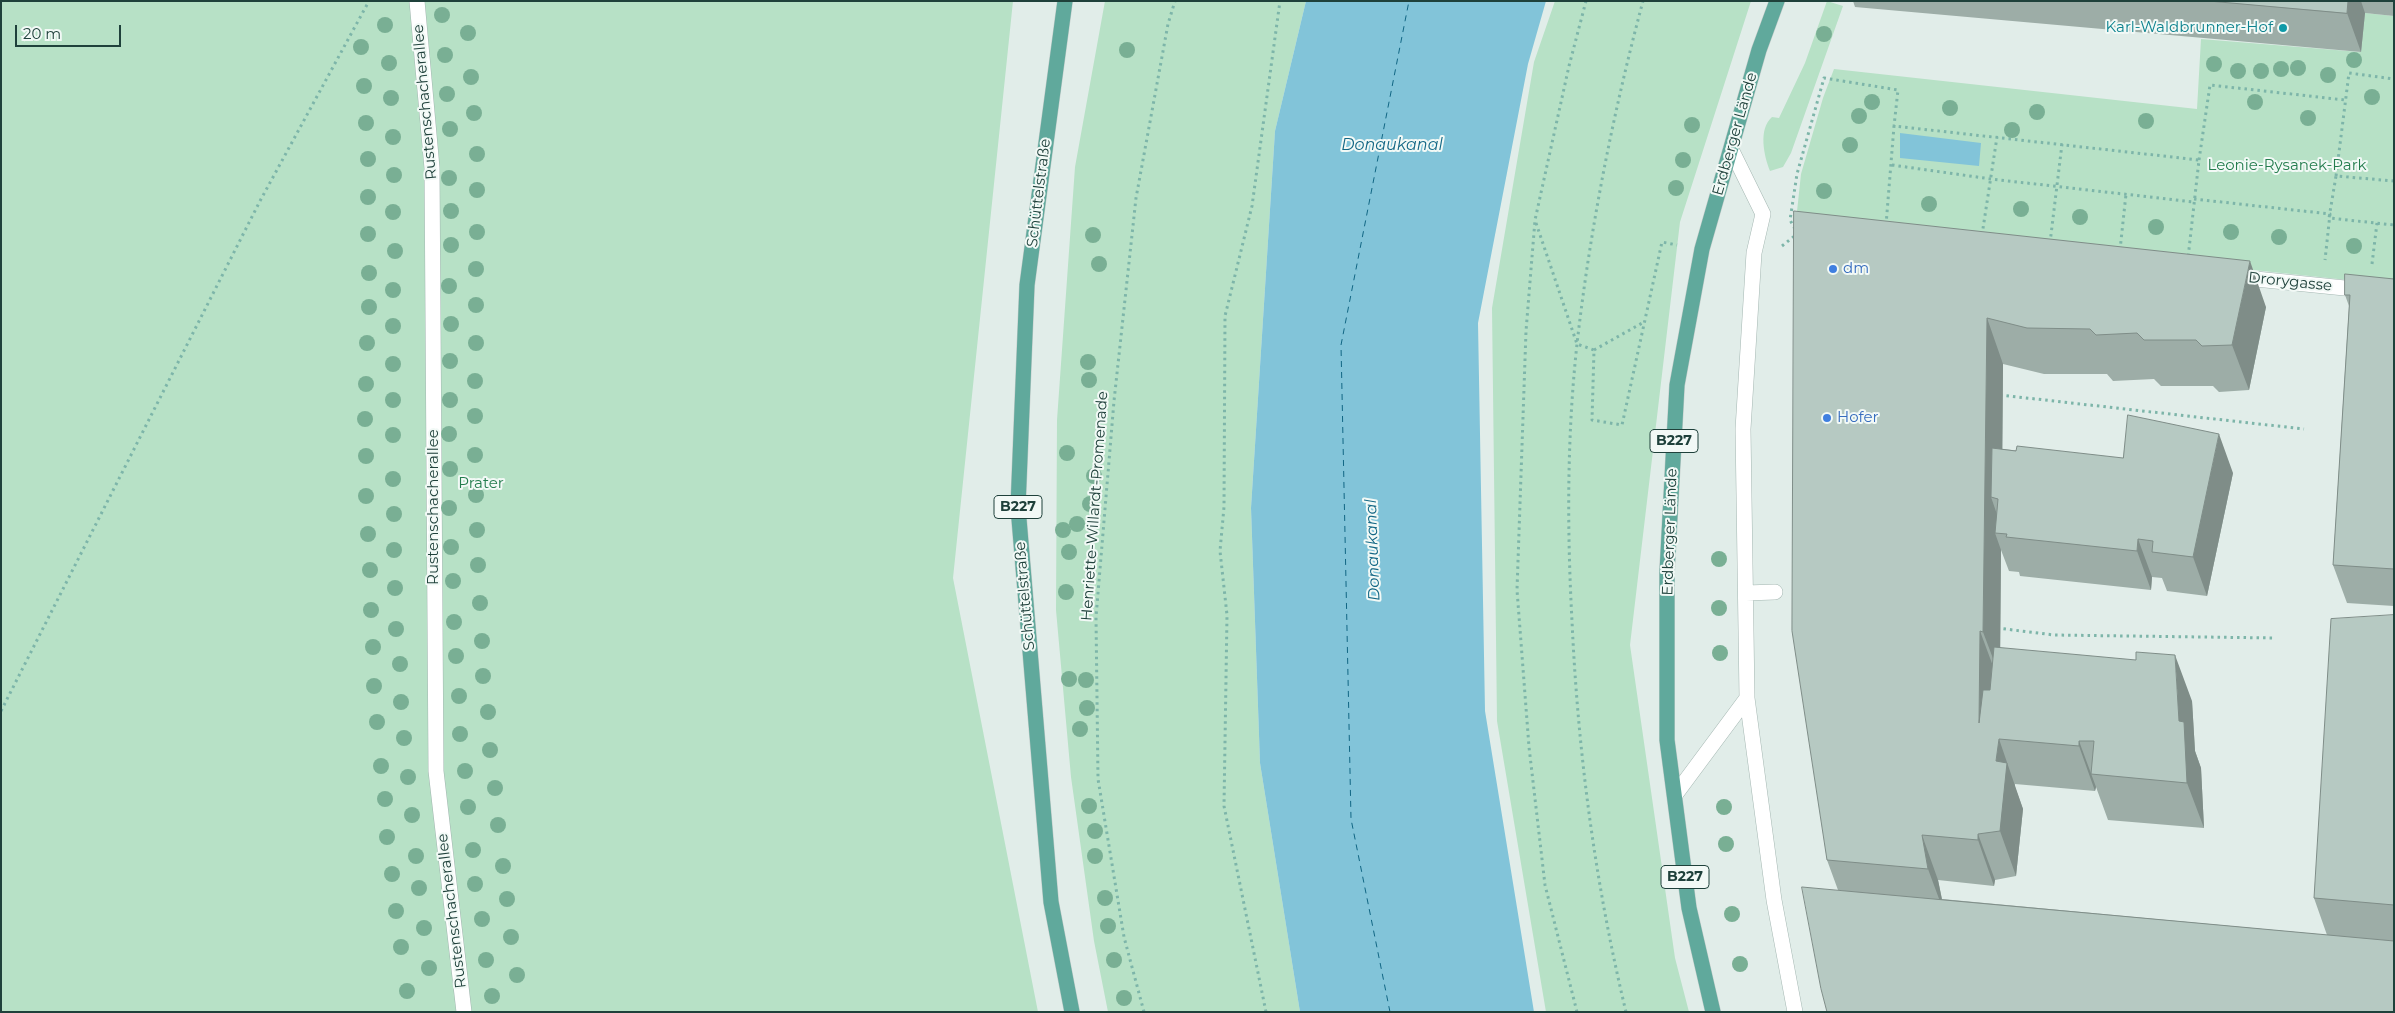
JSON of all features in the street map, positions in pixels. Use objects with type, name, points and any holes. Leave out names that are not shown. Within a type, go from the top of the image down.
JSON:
[{"type":"main road","name":"Schüttelstraße","points":[[1066,1],[1027,285],[1018,507],[1051,902],[1072,1012]]},
{"type":"main road","name":"Erdberger Lände","points":[[1712,1012],[1689,908],[1667,740],[1667,572],[1677,385],[1702,248],[1759,50],[1777,1]]},
{"type":"street","name":"Rustenschacherallee","points":[[417,1],[432,168],[436,771],[464,1012]]},
{"type":"street","points":[[1731,149],[1763,214],[1754,253],[1743,429],[1747,698],[1774,900],[1795,1012]]},
{"type":"street","name":"Drorygasse","points":[[2226,276],[2394,293]]},
{"type":"street","points":[[1746,593],[1775,592]]},
{"type":"street","points":[[1675,795],[1747,698]]},
{"type":"path","points":[[1,711],[260,201],[369,1]]},
{"type":"path","name":"Henriette-Willardt-Promenade","points":[[1144,1012],[1124,937],[1098,779],[1096,617],[1114,401],[1136,198],[1168,24],[1175,1]]},
{"type":"path","points":[[1266,1012],[1224,806],[1227,615],[1220,550],[1224,507],[1225,316],[1252,206],[1280,1]]},
{"type":"path","points":[[1577,1012],[1545,885],[1528,748],[1519,641],[1517,590],[1526,331],[1535,220],[1569,66],[1586,1]]},
{"type":"path","points":[[1626,1012],[1605,916],[1586,803],[1576,711],[1569,565],[1571,424],[1577,344],[1596,220],[1627,63],[1643,1]]},
{"type":"path","points":[[2323,285],[2349,73],[2394,79]]},
{"type":"path","points":[[1798,234],[1790,220],[1797,174],[1824,78],[1898,90],[1886,231]]},
{"type":"path","points":[[2188,264],[2198,160],[2210,85],[2345,100]]},
{"type":"path","points":[[1894,126],[2198,160]]},
{"type":"path","points":[[1981,242],[1998,137]]},
{"type":"path","points":[[2050,249],[2062,144]]},
{"type":"path","points":[[1892,165],[1991,179],[2330,216],[2394,225]]},
{"type":"path","points":[[2336,176],[2394,181]]},
{"type":"path","points":[[2119,256],[2126,194]]},
{"type":"path","points":[[1535,220],[1577,344]]},
{"type":"path","points":[[2368,290],[2377,223]]},
{"type":"path","points":[[1594,350],[1592,420],[1622,425],[1662,242]]},
{"type":"path","points":[[1577,344],[1594,350],[1644,322]]},
{"type":"path","points":[[1992,393],[2304,429]]},
{"type":"path","points":[[1997,405],[2000,395]]},
{"type":"path","points":[[1991,629],[2054,635],[2276,638]]},
{"type":"green space","name":"Prater","points":[[1,1],[1013,1],[953,578],[1038,1012],[1,1012]]},
{"type":"green space","points":[[1105,1],[1306,1],[1275,131],[1251,508],[1260,763],[1300,1012],[1108,1012],[1094,941],[1071,777],[1056,610],[1057,420],[1075,167]]},
{"type":"green space","points":[[1555,1],[1751,1],[1680,222],[1630,645],[1675,958],[1689,1012],[1546,1012],[1497,721],[1492,308],[1534,62]]},
{"type":"green space","points":[[1827,1],[1843,6],[1791,153],[1783,167],[1770,171],[1764,150],[1765,128],[1772,117],[1779,118],[1805,63]]},
{"type":"green space","name":"Leonie-Rysanek-Park","points":[[2365,13],[2394,16],[2394,285],[1796,221],[1801,174],[1823,98],[1834,69],[2197,109],[2201,39],[2360,52]]},
{"type":"water","name":"Donaukanal","points":[[1306,1],[1546,1],[1528,64],[1478,323],[1485,711],[1534,1012],[1300,1012],[1260,763],[1251,508],[1275,131]]},
{"type":"water","points":[[1900,133],[1981,143],[1979,166],[1900,158]]},
{"type":"building","points":[[2209,1],[2348,1],[2347,13]]},
{"type":"building","points":[[1794,211],[2250,261],[2232,345],[2202,346],[2196,340],[2144,340],[2137,333],[2096,335],[2090,329],[2027,328],[1987,318],[1983,632],[1980,631],[1979,723],[1983,690],[1990,690],[1994,647],[2136,660],[2136,652],[2175,655],[2179,721],[2184,722],[2187,783],[2091,774],[2094,741],[2079,741],[2079,746],[1999,739],[1996,761],[2007,763],[2000,831],[1978,834],[1978,840],[1922,835],[1928,869],[1827,860],[1792,631]]},
{"type":"building","points":[[2345,274],[2394,279],[2394,569],[2333,565],[2350,295],[2345,295]]},
{"type":"building","points":[[2128,415],[2219,434],[2193,557],[2152,552],[2153,541],[2138,539],[2137,551],[2006,537],[2007,534],[1995,533],[1998,499],[1991,497],[1992,448],[2016,451],[2017,446],[2123,458]]},
{"type":"building","points":[[2394,615],[2394,905],[2314,898],[2331,619]]},
{"type":"building","points":[[1802,887],[2394,941],[2394,1012],[1827,1012]]},
{"type":"ferry route","points":[[1390,1012],[1351,819],[1341,345],[1409,1]]},
{"type":"place","name":"Karl-Waldbrunner-Hof","points":[[2283,28]]},
{"type":"place","name":"dm","points":[[1833,269]]},
{"type":"place","name":"Hofer","points":[[1827,418]]}]
